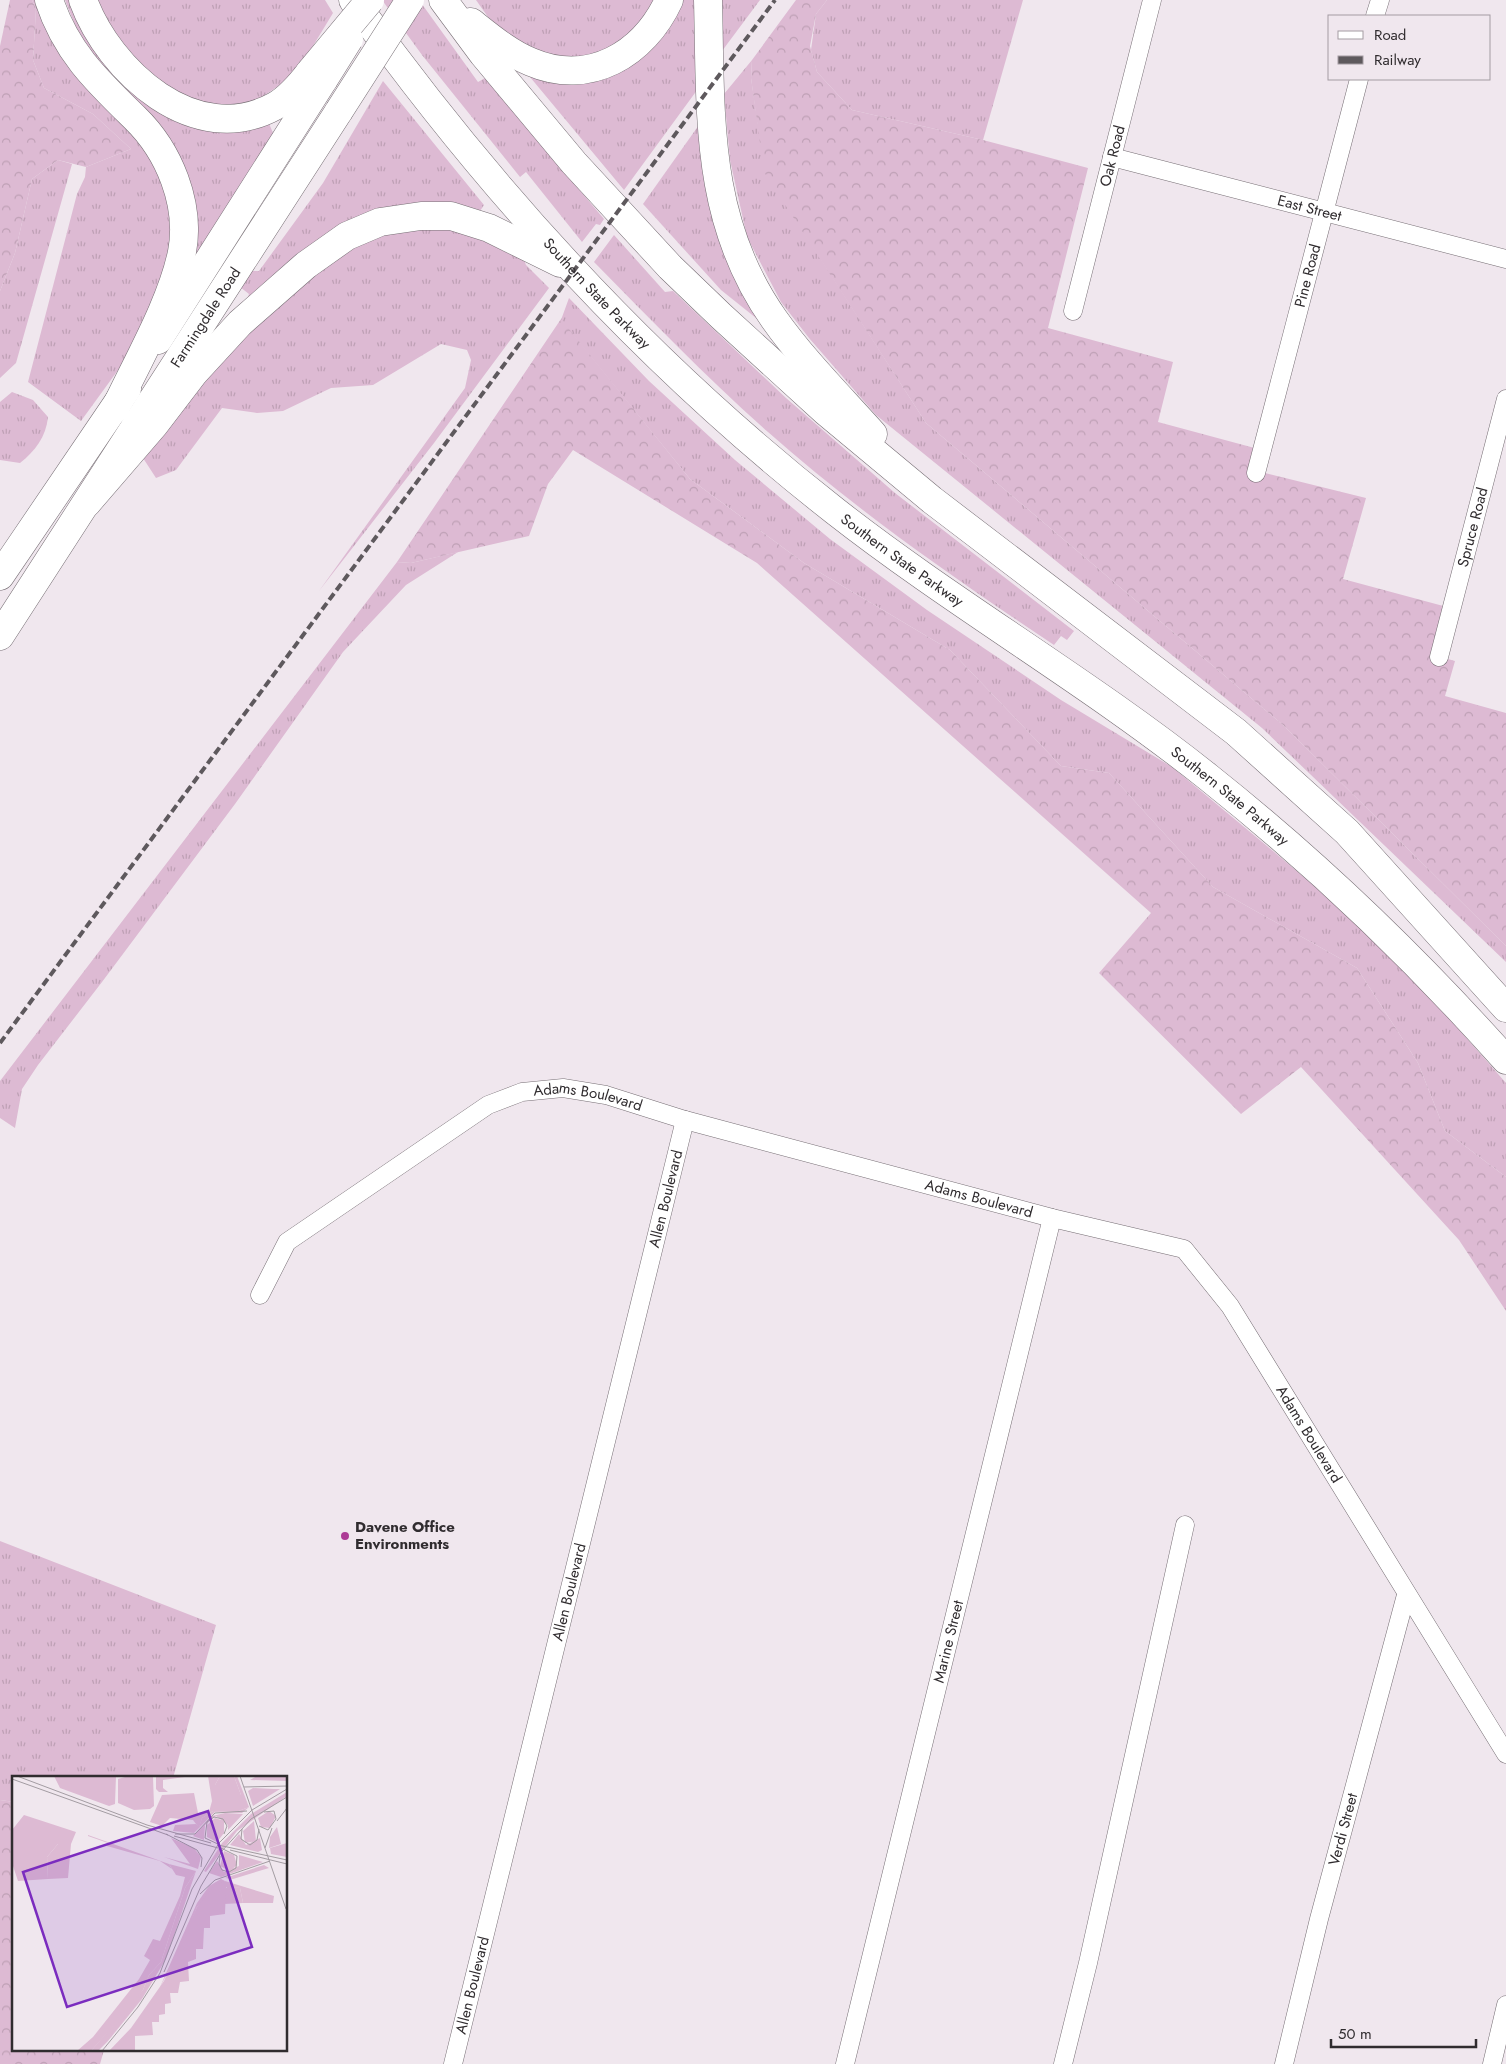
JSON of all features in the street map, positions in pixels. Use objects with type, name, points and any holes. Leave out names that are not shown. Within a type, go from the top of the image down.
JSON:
[{"type":"main road","points":[[49,0],[70,46],[83,65],[156,142],[171,171],[180,204],[182,250],[174,283],[115,409]]},
{"type":"main road","points":[[82,0],[107,47],[132,74],[160,97],[199,115],[225,118],[254,114],[265,110],[317,76],[361,0]]},
{"type":"main road","name":"Southern State Parkway","points":[[361,0],[482,164],[573,269],[638,336],[726,418],[779,466],[890,553],[1150,734],[1207,776],[1352,902],[1413,960],[1506,1060]]},
{"type":"main road","name":"Farmingdale Road","points":[[0,636],[410,0]]},
{"type":"main road","points":[[444,0],[492,39],[520,56],[547,67],[575,70],[604,64],[633,50],[654,28],[669,0]]},
{"type":"main road","points":[[444,0],[528,109],[574,164],[670,267],[779,371],[932,500],[1172,681],[1236,732],[1347,832],[1506,1008]]},
{"type":"main road","points":[[708,0],[713,158],[732,236],[749,279],[772,317],[802,356],[932,500]]},
{"type":"main road","name":"Farmingdale Road","points":[[0,576],[115,409],[317,76]]},
{"type":"main road","points":[[87,503],[155,424],[194,373],[247,317],[306,265],[347,236],[363,228],[380,222],[421,216],[463,218],[489,228],[573,269]]},
{"type":"street","name":"Oak Road","points":[[1073,312],[1152,0]]},
{"type":"street","points":[[1375,15],[1380,0]]},
{"type":"street","name":"Pine Road","points":[[1256,473],[1359,80]]},
{"type":"street","name":"East Street","points":[[1112,157],[1506,259]]},
{"type":"street","name":"Spruce Road","points":[[1439,657],[1506,399]]},
{"type":"street","name":"Adams Boulevard","points":[[260,1295],[287,1242],[488,1105],[522,1092],[563,1088],[606,1095],[686,1120],[1052,1218],[1184,1249],[1230,1306],[1406,1595],[1506,1754]]},
{"type":"street","name":"Allen Boulevard","points":[[453,2064],[686,1120]]},
{"type":"street","name":"Marine Street","points":[[845,2064],[1052,1218]]},
{"type":"street","points":[[1063,2064],[1088,1963],[1185,1524]]},
{"type":"street","name":"Verdi Street","points":[[1284,2064],[1319,1919],[1406,1595]]},
{"type":"street","points":[[1492,2064],[1506,2005]]},
{"type":"green space","points":[[10,0],[32,0],[36,9],[33,60],[44,88],[93,114],[131,149],[86,167],[58,160],[32,179],[15,253],[0,291],[0,46]]},
{"type":"green space","points":[[32,0],[46,0],[165,166],[174,261],[121,366],[81,421],[28,382],[77,194],[85,177],[86,167],[131,149],[93,114],[44,88],[33,60],[36,9]]},
{"type":"green space","points":[[65,0],[77,0],[126,78],[268,121],[275,138],[187,279],[193,237],[116,86],[81,40]]},
{"type":"green space","points":[[95,0],[325,0],[333,13],[296,74],[256,101],[212,107],[173,91],[132,59]]},
{"type":"green space","points":[[382,0],[419,0],[478,82],[485,78],[604,219],[600,225],[596,224],[582,242],[526,172],[520,177],[422,55]]},
{"type":"green space","points":[[476,0],[660,0],[640,32],[590,62],[524,50],[488,17]]},
{"type":"green space","points":[[680,0],[701,0],[703,82],[624,190],[525,71],[569,78]]},
{"type":"green space","points":[[720,0],[760,0],[722,51]]},
{"type":"green space","points":[[796,0],[827,0],[816,14],[810,46],[817,72],[852,110],[983,140],[1088,168],[1048,328],[1173,362],[1158,422],[1262,450],[1257,471],[1366,498],[1343,579],[1447,607],[1437,656],[1455,661],[1445,696],[1506,713],[1506,946],[1283,725],[926,423],[764,172],[751,78],[752,60]]},
{"type":"green space","points":[[827,0],[1023,0],[983,140],[852,110],[817,72],[811,50],[816,14]]},
{"type":"green space","points":[[752,60],[751,78],[765,172],[926,423],[1283,725],[1506,946],[1506,962],[1262,728],[876,415],[809,338],[781,302],[747,237],[730,160],[724,94]]},
{"type":"green space","points":[[383,81],[484,205],[480,211],[414,205],[243,309],[249,294],[240,287],[251,271],[259,271],[323,183]]},
{"type":"green space","points":[[706,115],[761,322],[721,290],[643,204]]},
{"type":"green space","points":[[58,160],[72,164],[16,363],[0,378],[0,291],[15,253],[32,179]]},
{"type":"green space","points":[[435,225],[521,252],[526,265],[549,288],[434,443],[319,591],[465,388],[471,360],[467,350],[441,344],[373,385],[331,388],[283,411],[257,413],[222,408],[176,470],[156,478],[143,458],[217,360],[324,264],[385,231]]},
{"type":"green space","points":[[614,235],[665,292],[673,291],[786,398],[895,493],[1074,631],[1067,640],[1061,636],[1054,645],[980,595],[836,489],[745,412],[594,262]]},
{"type":"green space","points":[[569,298],[649,381],[735,460],[830,539],[927,610],[1061,700],[1172,767],[1344,911],[1419,984],[1506,1083],[1506,1177],[1445,1131],[1418,1063],[1357,968],[1213,887],[1109,773],[1061,766],[950,650],[804,563],[690,479],[561,320]]},
{"type":"green space","points":[[561,319],[690,479],[804,563],[950,650],[1061,766],[1109,773],[1213,887],[1357,968],[1418,1063],[1445,1131],[1506,1177],[1506,1311],[1459,1240],[1301,1067],[1241,1114],[1099,973],[1151,913],[757,563],[573,450],[548,484],[529,536],[411,563],[397,562]]},
{"type":"green space","points":[[12,392],[33,400],[48,417],[45,431],[39,443],[20,463],[0,460],[0,402]]},
{"type":"green space","points":[[458,552],[406,585],[343,652],[235,804],[38,1065],[22,1089],[15,1128],[0,1118],[0,1081],[397,562],[411,563]]},
{"type":"green space","points":[[0,1541],[216,1625],[174,1776],[12,1776],[12,1802],[0,1800]]},
{"type":"green space","points":[[0,1800],[12,1802],[12,2052],[103,2052],[100,2064],[0,2064]]},
{"type":"railway","points":[[0,1043],[775,0]]},
{"type":"place","name":"Davene Office Environments","points":[[345,1536]]}]
